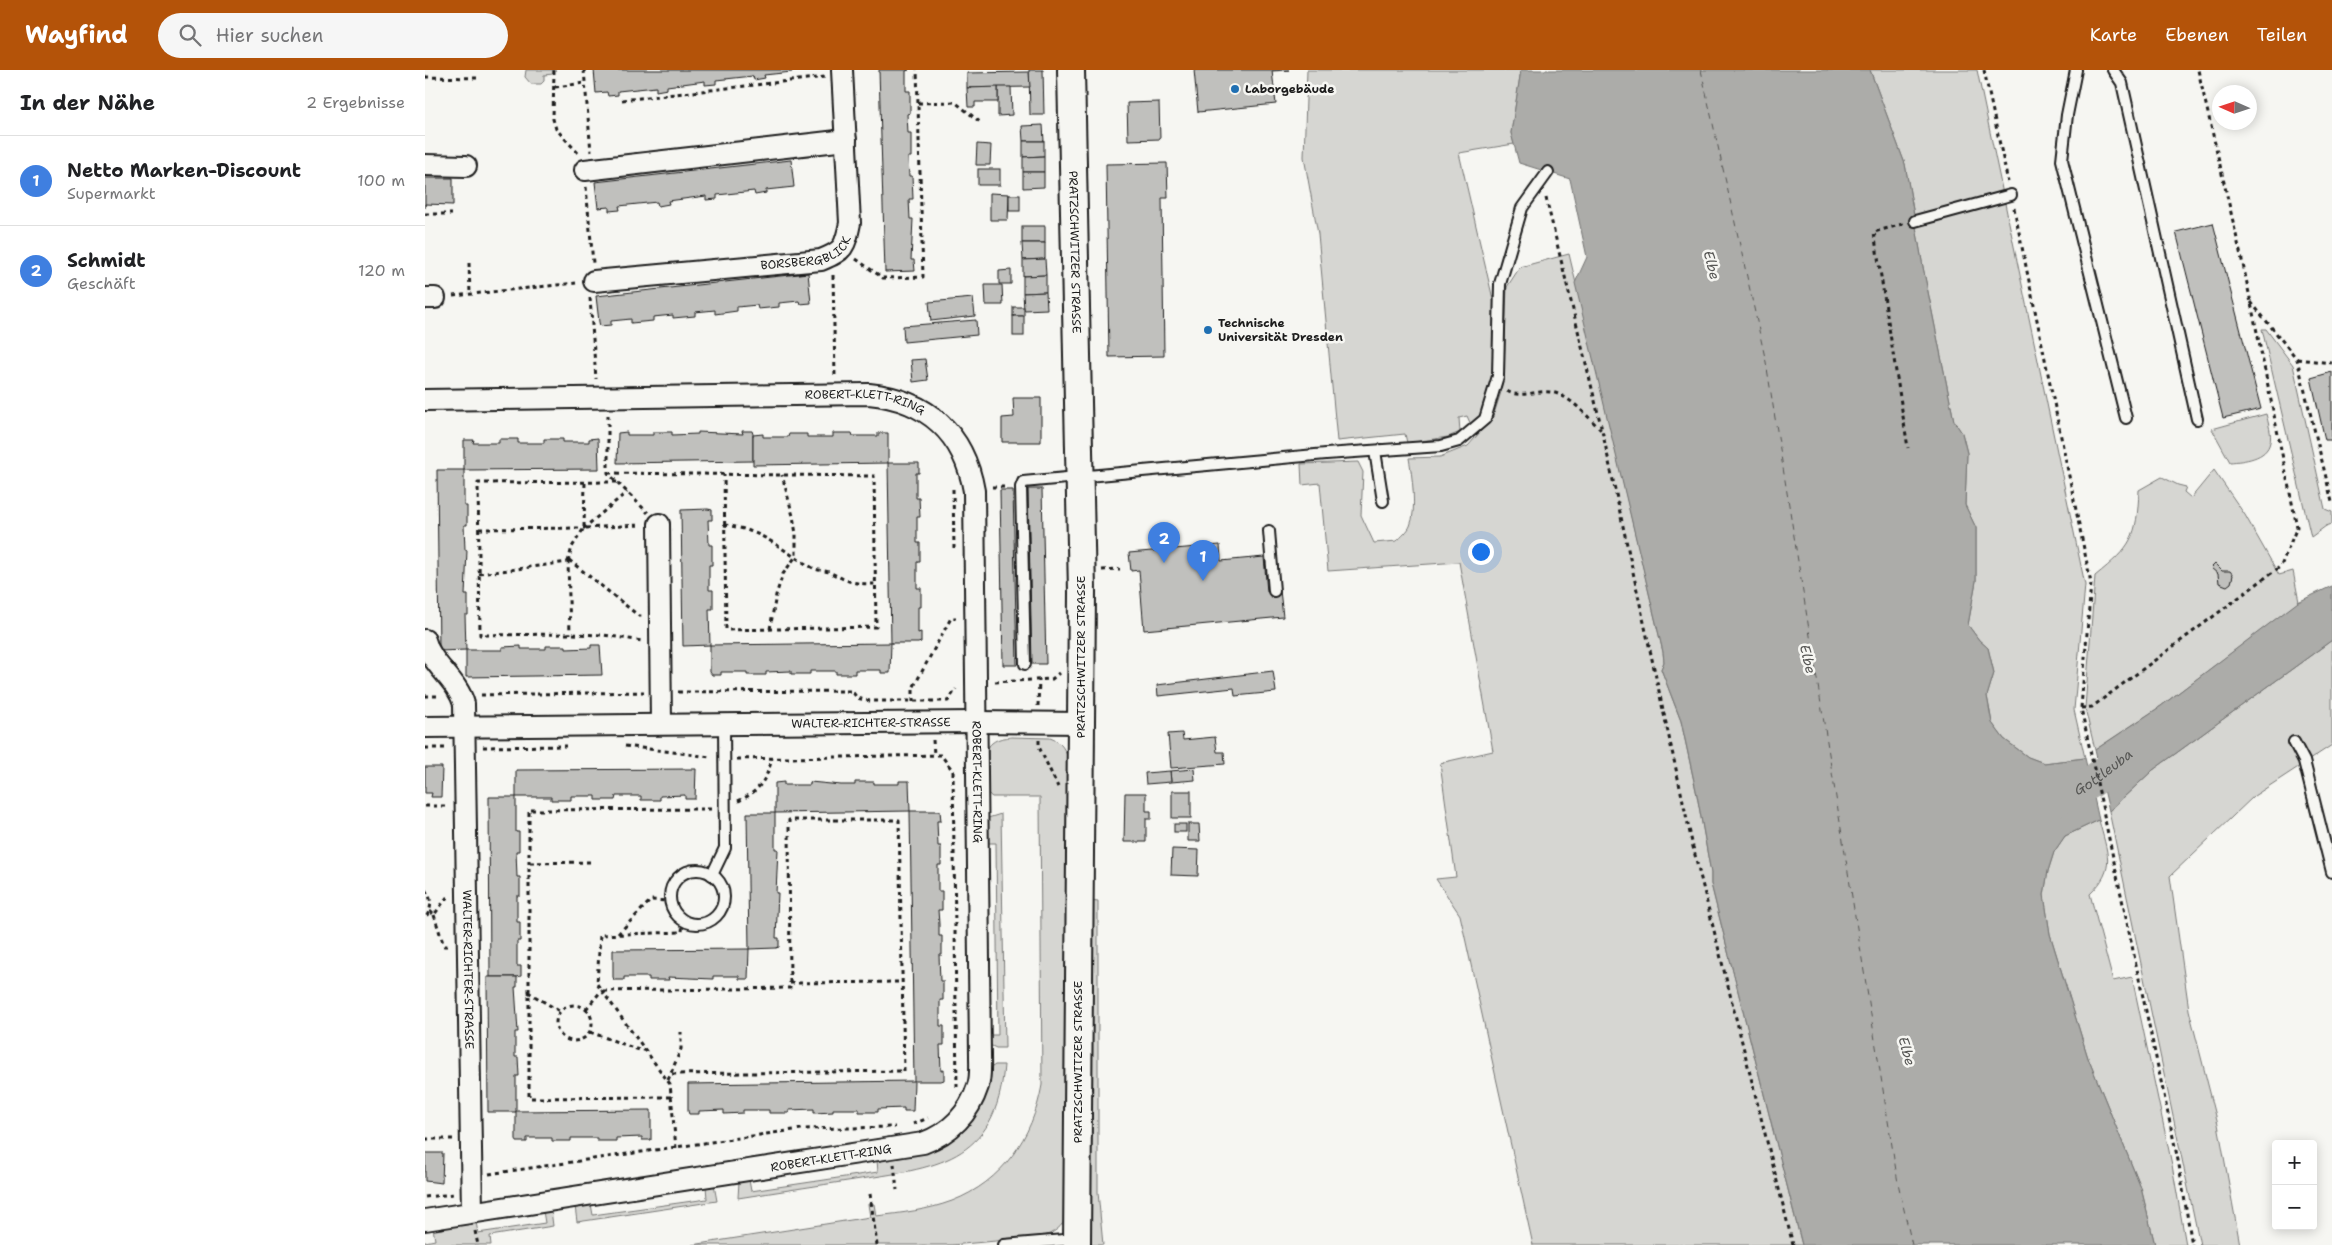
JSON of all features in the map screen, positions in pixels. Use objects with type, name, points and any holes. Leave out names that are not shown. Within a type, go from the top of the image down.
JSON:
[{"type":"street","name":"PRATZSCHWITZER STRASSE","points":[[1071,70],[1081,477],[1082,723],[1077,1242]]},
{"type":"street","name":"BORSBERGBLICK","points":[[594,281],[821,260],[837,252],[845,244],[850,223],[843,73]]},
{"type":"street","points":[[589,170],[846,140]]},
{"type":"street","points":[[425,166],[466,166]]},
{"type":"street","name":"ROBERT-KLETT-RING","points":[[425,400],[891,396],[923,409],[942,425],[953,438],[972,474],[974,487],[980,1055],[978,1085],[969,1107],[954,1126],[940,1136],[923,1143],[425,1220]]},
{"type":"street","points":[[659,524],[661,724]]},
{"type":"street","name":"WALTER-RICHTER-STRASSE","points":[[425,640],[432,656],[461,695],[465,726],[472,1212]]},
{"type":"street","name":"WALTER-RICHTER-STRASSE","points":[[425,727],[976,722],[1082,723]]},
{"type":"lane","points":[[2076,70],[2067,115],[2063,160],[2126,418]]},
{"type":"lane","points":[[2113,70],[2122,83],[2197,419]]},
{"type":"lane","points":[[1025,664],[1021,487],[1023,482],[1326,454],[1441,446],[1459,441],[1485,419],[1498,376],[1500,284],[1522,208],[1545,176]]},
{"type":"lane","points":[[1915,221],[2011,194]]},
{"type":"lane","points":[[1375,451],[1383,502]]},
{"type":"lane","points":[[1269,531],[1274,591]]},
{"type":"lane","points":[[712,875],[725,848],[724,724]]},
{"type":"lane","points":[[2295,742],[2304,761],[2332,872]]},
{"type":"lane","points":[[697,870],[712,875],[722,888],[723,904],[720,912],[714,918],[699,924],[683,920],[673,908],[670,900],[673,886],[683,874],[697,870]]},
{"type":"lane","points":[[1004,1245],[1077,1242]]},
{"type":"path","points":[[554,70],[553,119],[556,129],[579,153],[589,170]]},
{"type":"path","points":[[584,70],[589,170]]},
{"type":"path","points":[[835,395],[837,252],[883,278],[923,277],[917,70]]},
{"type":"path","points":[[1984,70],[2091,583],[2081,708],[2179,1165],[2192,1245]]},
{"type":"path","points":[[2081,708],[2092,707],[2281,566],[2297,527],[2251,301],[2198,70]]},
{"type":"path","points":[[622,100],[843,73]]},
{"type":"path","points":[[425,77],[477,78]]},
{"type":"path","points":[[555,87],[585,83]]},
{"type":"path","points":[[918,103],[955,102],[980,122]]},
{"type":"path","points":[[1545,176],[1693,847],[1793,1245]]},
{"type":"path","points":[[425,214],[452,214]]},
{"type":"path","points":[[1909,448],[1874,232],[1915,221]]},
{"type":"path","points":[[469,263],[470,294]]},
{"type":"path","points":[[430,298],[594,281]]},
{"type":"path","points":[[2251,301],[2297,359],[2332,502]]},
{"type":"path","points":[[2297,359],[2332,363]]},
{"type":"path","points":[[1496,385],[1515,396],[1552,392],[1567,399],[1602,430]]},
{"type":"path","points":[[608,398],[608,474],[659,524]]},
{"type":"path","points":[[608,474],[723,474],[874,476],[875,627],[726,630],[723,474]]},
{"type":"path","points":[[770,629],[776,595],[783,574],[795,556],[796,534],[782,475]]},
{"type":"path","points":[[585,482],[585,528]]},
{"type":"path","points":[[617,482],[478,483],[480,635],[570,634],[604,635],[635,641],[660,640]]},
{"type":"path","points":[[953,483],[954,550]]},
{"type":"path","points":[[974,487],[1021,487]]},
{"type":"path","points":[[570,634],[569,561],[572,547],[585,528],[627,492]]},
{"type":"path","points":[[479,529],[585,528],[659,524]]},
{"type":"path","points":[[724,525],[759,533],[815,569],[831,572],[839,578],[857,583],[875,584]]},
{"type":"path","points":[[479,574],[569,561],[639,616],[660,615]]},
{"type":"path","points":[[1094,571],[1120,568]]},
{"type":"path","points":[[955,608],[956,628]]},
{"type":"path","points":[[913,702],[913,688],[951,618],[956,618]]},
{"type":"path","points":[[425,696],[852,691],[857,698],[870,701],[948,701],[957,686],[1052,678],[1061,672]]},
{"type":"path","points":[[425,748],[570,746]]},
{"type":"path","points":[[618,746],[724,759],[941,755],[953,771],[957,1090]]},
{"type":"path","points":[[671,1097],[529,1098],[529,810],[725,805],[738,801],[760,787],[768,775],[772,758]]},
{"type":"path","points":[[586,1009],[602,991],[790,988],[789,820],[899,820],[904,1071],[671,1074]]},
{"type":"path","points":[[529,863],[589,862]]},
{"type":"path","points":[[425,890],[430,898],[431,905],[425,918]]},
{"type":"path","points":[[617,935],[651,900],[670,900]]},
{"type":"path","points":[[434,915],[444,946],[468,946]]},
{"type":"path","points":[[676,1148],[670,1084],[597,984],[600,936],[682,932],[683,920]]},
{"type":"path","points":[[790,984],[902,982]]},
{"type":"path","points":[[528,992],[559,1011]]},
{"type":"path","points":[[575,1004],[586,1009],[592,1020],[590,1032],[581,1040],[575,1042],[563,1038],[556,1029],[556,1017],[559,1011],[563,1007],[575,1004]]},
{"type":"path","points":[[590,1032],[646,1050]]},
{"type":"path","points":[[668,1081],[681,1049],[681,1032]]},
{"type":"path","points":[[908,1126],[933,1116]]},
{"type":"path","points":[[425,1197],[472,1184],[676,1148],[801,1129],[899,1127]]},
{"type":"path","points":[[425,1139],[471,1139]]},
{"type":"path","points":[[892,1149],[897,1190]]},
{"type":"path","points":[[869,1194],[877,1245]]},
{"type":"shaded area","points":[[526,70],[553,70],[553,74],[544,75],[544,81],[541,84],[531,84],[525,77]]},
{"type":"shaded area","points":[[1307,70],[1521,70],[1511,133],[1514,144],[1459,153],[1495,308],[1493,376],[1486,404],[1479,418],[1471,425],[1467,416],[1459,418],[1460,432],[1448,437],[1407,443],[1405,434],[1337,441],[1318,234],[1304,157]]},
{"type":"shaded area","points":[[1870,70],[1977,70],[2085,585],[2074,710],[2085,758],[2044,763],[2028,757],[2004,739],[1992,723],[1987,696],[1994,673],[1988,648],[1979,640],[1968,625],[1976,581],[1976,528],[1965,505],[1967,453],[1962,433],[1954,421],[1923,267],[1905,164]]},
{"type":"shaded area","points":[[1569,254],[1663,652],[1664,662],[1661,669],[1681,721],[1697,795],[1711,873],[1711,884],[1802,1245],[1533,1245],[1460,915],[1436,879],[1456,877],[1440,763],[1493,751],[1459,562],[1328,571],[1320,483],[1302,485],[1301,464],[1358,462],[1363,472],[1361,515],[1374,543],[1397,541],[1408,530],[1412,519],[1413,492],[1409,458],[1440,457],[1468,446],[1493,417],[1501,392],[1504,368],[1507,287],[1520,267]]},
{"type":"shaded area","points":[[2262,329],[2266,329],[2293,365],[2325,509],[2332,512],[2332,524],[2311,537]]},
{"type":"shaded area","points":[[2266,414],[2271,436],[2268,448],[2254,458],[2230,462],[2212,429]]},
{"type":"shaded area","points":[[2214,470],[2245,515],[2279,575],[2293,571],[2299,602],[2161,706],[2095,750],[2085,708],[2095,576],[2117,557],[2130,540],[2136,519],[2139,490],[2162,477],[2186,487],[2184,492],[2191,498]]},
{"type":"shaded area","points":[[2332,640],[2332,745],[2254,796],[2170,876],[2189,1010],[2218,1124],[2240,1245],[2200,1245],[2109,811],[2153,770]]},
{"type":"shaded area","points":[[1001,738],[1050,738],[1063,747],[1069,761],[1067,1215],[1063,1223],[1054,1232],[1041,1237],[951,1245],[692,1245],[870,1217],[868,1204],[874,1204],[876,1216],[934,1207],[970,1193],[986,1182],[1000,1170],[1023,1140],[1038,1104],[1042,1085],[1040,797],[992,797],[985,787],[983,770],[988,747]]},
{"type":"shaded area","points":[[1001,814],[1005,1048],[996,1048],[990,1045],[986,1035],[998,1035],[996,843],[984,843],[983,828],[988,818]]},
{"type":"shaded area","points":[[2099,820],[2108,860],[2104,876],[2090,894],[2113,981],[2132,977],[2172,1165],[2186,1245],[2155,1245],[2141,1188],[2088,1058],[2050,934],[2044,895],[2048,871],[2054,852],[2065,836]]},
{"type":"shaded area","points":[[1089,900],[1098,901],[1098,1192],[1103,1245],[1089,1245]]},
{"type":"shaded area","points":[[995,1065],[1004,1065],[999,1098],[989,1123],[975,1141],[956,1155],[935,1164],[910,1171],[738,1198],[739,1181],[749,1180],[751,1191],[878,1172],[877,1160],[922,1152],[989,1069]]},
{"type":"shaded area","points":[[714,1185],[717,1201],[577,1222],[575,1206],[591,1204],[593,1215],[707,1199],[706,1186]]},
{"type":"shaded area","points":[[551,1210],[553,1226],[490,1236],[491,1245],[425,1245],[425,1242],[435,1240],[433,1228],[476,1222],[478,1233],[545,1223],[543,1211]]},
{"type":"water","name":"Elbe","points":[[1521,70],[1870,70],[1905,164],[1923,267],[1954,421],[1962,433],[1967,453],[1965,505],[1976,528],[1976,581],[1968,625],[1979,640],[1988,648],[1994,673],[1987,696],[1992,723],[2004,739],[2028,757],[2044,763],[2085,758],[2099,820],[2065,836],[2054,852],[2048,871],[2044,895],[2050,934],[2088,1058],[2141,1188],[2155,1245],[1802,1245],[1711,884],[1711,873],[1697,795],[1681,721],[1661,669],[1664,662],[1663,652],[1575,283],[1587,257],[1570,179],[1519,163],[1511,133]]},
{"type":"water","points":[[2332,586],[2332,640],[2153,770],[2109,811],[2095,750],[2161,706],[2298,602]]},
{"type":"building","points":[[594,70],[792,70],[792,72],[764,75],[765,78],[754,80],[753,76],[716,80],[716,84],[705,85],[705,81],[667,86],[667,89],[656,91],[656,87],[618,91],[618,95],[608,96],[607,92],[596,93]]},
{"type":"building","points":[[879,70],[909,70],[906,71],[906,91],[910,91],[910,113],[907,114],[908,133],[911,133],[911,157],[908,157],[909,176],[912,176],[913,199],[909,199],[910,219],[913,219],[911,260],[914,260],[915,271],[885,272]]},
{"type":"building","points":[[1029,70],[1043,70],[1044,115],[1030,115]]},
{"type":"building","name":"Laborgebäude","points":[[1194,70],[1289,70],[1272,71],[1276,104],[1198,112]]},
{"type":"building","points":[[1029,72],[1030,87],[967,88],[967,73]]},
{"type":"building","points":[[998,87],[1011,87],[1012,115],[998,116]]},
{"type":"building","points":[[998,87],[998,102],[975,102],[975,107],[968,107],[967,88]]},
{"type":"building","points":[[1159,102],[1160,139],[1128,140],[1127,103]]},
{"type":"building","points":[[1043,125],[1044,141],[1023,141],[1022,126]]},
{"type":"building","points":[[1023,141],[1044,141],[1044,156],[1023,157]]},
{"type":"building","points":[[977,144],[991,145],[990,165],[976,165]]},
{"type":"building","points":[[1044,156],[1044,172],[1023,172],[1023,157]]},
{"type":"building","points":[[791,160],[794,187],[766,190],[766,193],[755,195],[754,191],[717,195],[717,199],[706,200],[706,196],[668,201],[669,204],[658,206],[657,202],[619,206],[620,210],[609,211],[609,207],[598,208],[595,182]]},
{"type":"building","points":[[1167,163],[1168,198],[1162,198],[1164,356],[1109,357],[1106,164]]},
{"type":"building","points":[[978,169],[1000,169],[1000,185],[978,185]]},
{"type":"building","points":[[1023,172],[1044,172],[1044,187],[1023,188]]},
{"type":"building","points":[[425,178],[453,178],[453,205],[425,204]]},
{"type":"building","points":[[990,193],[1009,194],[1008,220],[990,220]]},
{"type":"building","points":[[1009,195],[1020,195],[1020,211],[1009,211]]},
{"type":"building","points":[[2213,223],[2261,409],[2223,418],[2176,232]]},
{"type":"building","points":[[1022,226],[1045,226],[1045,243],[1022,243]]},
{"type":"building","points":[[1022,243],[1045,243],[1045,259],[1023,260]]},
{"type":"building","points":[[1045,259],[1046,275],[1023,276],[1023,260]]},
{"type":"building","points":[[1011,270],[1011,284],[999,284],[999,271]]},
{"type":"building","points":[[808,273],[811,303],[800,304],[799,301],[779,303],[779,307],[758,309],[757,305],[737,307],[737,311],[715,314],[715,310],[695,312],[695,316],[673,318],[673,315],[653,317],[653,321],[631,323],[631,319],[611,321],[611,325],[600,326],[599,322],[596,296]]},
{"type":"building","points":[[1046,275],[1046,292],[1023,293],[1023,276]]},
{"type":"building","points":[[985,285],[1002,285],[1003,305],[986,305]]},
{"type":"building","points":[[1046,292],[1047,309],[1024,310],[1023,293]]},
{"type":"building","points":[[973,298],[975,316],[931,321],[929,302]]},
{"type":"building","points":[[1013,307],[1024,307],[1024,316],[1013,316]]},
{"type":"building","points":[[1013,316],[1024,316],[1024,336],[1013,336]]},
{"type":"building","points":[[976,320],[977,335],[904,342],[903,326]]},
{"type":"building","points":[[925,359],[928,380],[913,382],[911,360]]},
{"type":"building","points":[[2332,372],[2332,440],[2325,440],[2311,378]]},
{"type":"building","points":[[1013,398],[1041,398],[1041,442],[1002,442],[1002,418],[1014,417]]},
{"type":"building","points":[[742,431],[752,431],[753,461],[617,463],[618,433],[627,432],[627,435],[653,435],[653,432],[672,432],[672,435],[698,434],[698,432],[743,434]]},
{"type":"building","points":[[833,433],[852,433],[853,436],[878,436],[878,433],[888,433],[888,463],[753,465],[753,435],[763,434],[763,437],[788,437],[789,434],[807,434],[807,437],[833,437]]},
{"type":"building","points":[[598,438],[599,469],[464,470],[464,440],[474,440],[473,443],[499,443],[499,439],[518,439],[518,443],[544,443],[544,439],[563,439],[563,442],[589,442],[589,439]]},
{"type":"building","points":[[888,463],[919,463],[919,473],[916,473],[916,498],[919,498],[920,517],[917,517],[917,543],[920,543],[920,562],[917,562],[917,588],[921,588],[921,607],[918,607],[918,633],[921,632],[921,642],[918,643],[891,643]]},
{"type":"building","points":[[437,470],[464,470],[464,506],[467,506],[467,525],[464,525],[465,550],[467,550],[465,595],[468,595],[468,615],[465,615],[466,650],[439,651]]},
{"type":"building","points":[[1028,489],[1042,489],[1046,664],[1032,664]]},
{"type":"building","points":[[1000,490],[1013,490],[1017,665],[1003,665]]},
{"type":"building","points":[[681,510],[712,510],[712,520],[708,520],[709,545],[712,545],[712,565],[709,565],[709,590],[713,590],[713,609],[709,609],[710,645],[683,646]]},
{"type":"building","points":[[1220,545],[1221,561],[1264,557],[1267,592],[1280,590],[1283,617],[1144,630],[1139,570],[1131,571],[1129,553]]},
{"type":"building","points":[[2215,564],[2222,571],[2230,571],[2233,575],[2231,583],[2227,586],[2219,583],[2218,574],[2211,568]]},
{"type":"building","points":[[891,643],[890,673],[881,673],[881,670],[855,670],[855,674],[836,674],[836,671],[810,671],[810,674],[791,674],[791,671],[766,672],[766,675],[747,675],[747,672],[721,672],[721,675],[712,675],[710,672],[710,645]]},
{"type":"building","points":[[591,645],[600,645],[602,675],[466,677],[466,650],[502,650],[502,647],[521,646],[521,649],[546,649],[546,646],[566,646],[566,649],[591,648]]},
{"type":"building","points":[[1273,671],[1276,692],[1235,696],[1234,688],[1158,696],[1157,685]]},
{"type":"building","points":[[1182,733],[1183,740],[1215,737],[1217,752],[1224,752],[1225,764],[1171,768],[1168,734]]},
{"type":"building","points":[[425,767],[442,767],[441,797],[431,797],[432,793],[425,793]]},
{"type":"building","points":[[696,769],[695,799],[685,799],[685,795],[660,796],[660,800],[641,800],[641,796],[616,796],[615,800],[596,800],[596,796],[571,796],[571,800],[551,800],[551,797],[516,797],[516,770]]},
{"type":"building","points":[[1194,769],[1195,780],[1171,782],[1170,771]]},
{"type":"building","points":[[1170,771],[1171,782],[1146,784],[1145,773]]},
{"type":"building","points":[[899,781],[909,781],[910,811],[775,813],[775,783],[784,782],[784,785],[810,785],[810,782],[855,785],[855,782],[899,784]]},
{"type":"building","points":[[1172,791],[1191,791],[1191,818],[1172,818]]},
{"type":"building","points":[[1125,793],[1146,793],[1146,811],[1151,811],[1151,819],[1146,819],[1146,842],[1124,842]]},
{"type":"building","points":[[489,797],[516,797],[516,832],[519,832],[519,851],[516,851],[517,877],[520,877],[520,896],[517,896],[517,922],[520,922],[520,941],[517,941],[517,966],[521,966],[521,976],[517,977],[490,977]]},
{"type":"building","points":[[910,811],[940,811],[941,821],[937,821],[938,846],[941,846],[941,865],[938,865],[938,891],[942,891],[942,910],[938,910],[939,936],[942,936],[942,955],[939,955],[940,981],[943,981],[943,1000],[940,1000],[940,1026],[944,1026],[944,1045],[940,1045],[941,1071],[944,1070],[944,1080],[941,1081],[914,1081]]},
{"type":"building","points":[[747,813],[775,813],[775,849],[778,849],[776,938],[779,938],[779,947],[776,948],[749,949]]},
{"type":"building","points":[[1174,824],[1186,824],[1186,832],[1174,832]]},
{"type":"building","points":[[1188,824],[1199,824],[1200,841],[1188,841]]},
{"type":"building","points":[[1172,849],[1199,850],[1198,876],[1171,875]]},
{"type":"building","points":[[749,949],[748,979],[739,979],[739,976],[713,976],[713,979],[668,977],[669,980],[649,980],[649,977],[624,977],[624,980],[614,980],[613,977],[613,950]]},
{"type":"building","points":[[487,977],[517,977],[517,987],[515,987],[518,1032],[515,1032],[515,1057],[518,1057],[519,1076],[516,1076],[516,1112],[488,1112]]},
{"type":"building","points":[[914,1081],[913,1111],[904,1111],[904,1108],[878,1109],[878,1112],[859,1112],[859,1109],[833,1109],[833,1112],[814,1113],[814,1109],[789,1110],[789,1113],[769,1113],[769,1110],[743,1110],[743,1113],[724,1114],[724,1110],[699,1111],[699,1114],[689,1114],[688,1111],[688,1084]]},
{"type":"building","points":[[651,1110],[651,1140],[642,1140],[642,1137],[616,1138],[616,1141],[597,1141],[597,1138],[571,1138],[571,1141],[552,1141],[552,1138],[527,1138],[527,1142],[517,1142],[516,1139],[516,1111]]},
{"type":"building","points":[[425,1153],[443,1153],[442,1183],[425,1181]]},
{"type":"waterway","name":"Gottleuba","points":[[2052,803],[2090,783],[2136,748]]},
{"type":"ferry route","points":[[1701,70],[1766,362],[1898,1183],[1912,1245]]},
{"type":"place","name":"Laborgebäude","points":[[1235,89]]},
{"type":"place","name":"Technische Universität Dresden","points":[[1208,330]]},
{"type":"place","name":"Schmidt","points":[[1164,563]]},
{"type":"place","name":"Netto Marken-Discount","points":[[1203,581]]}]
